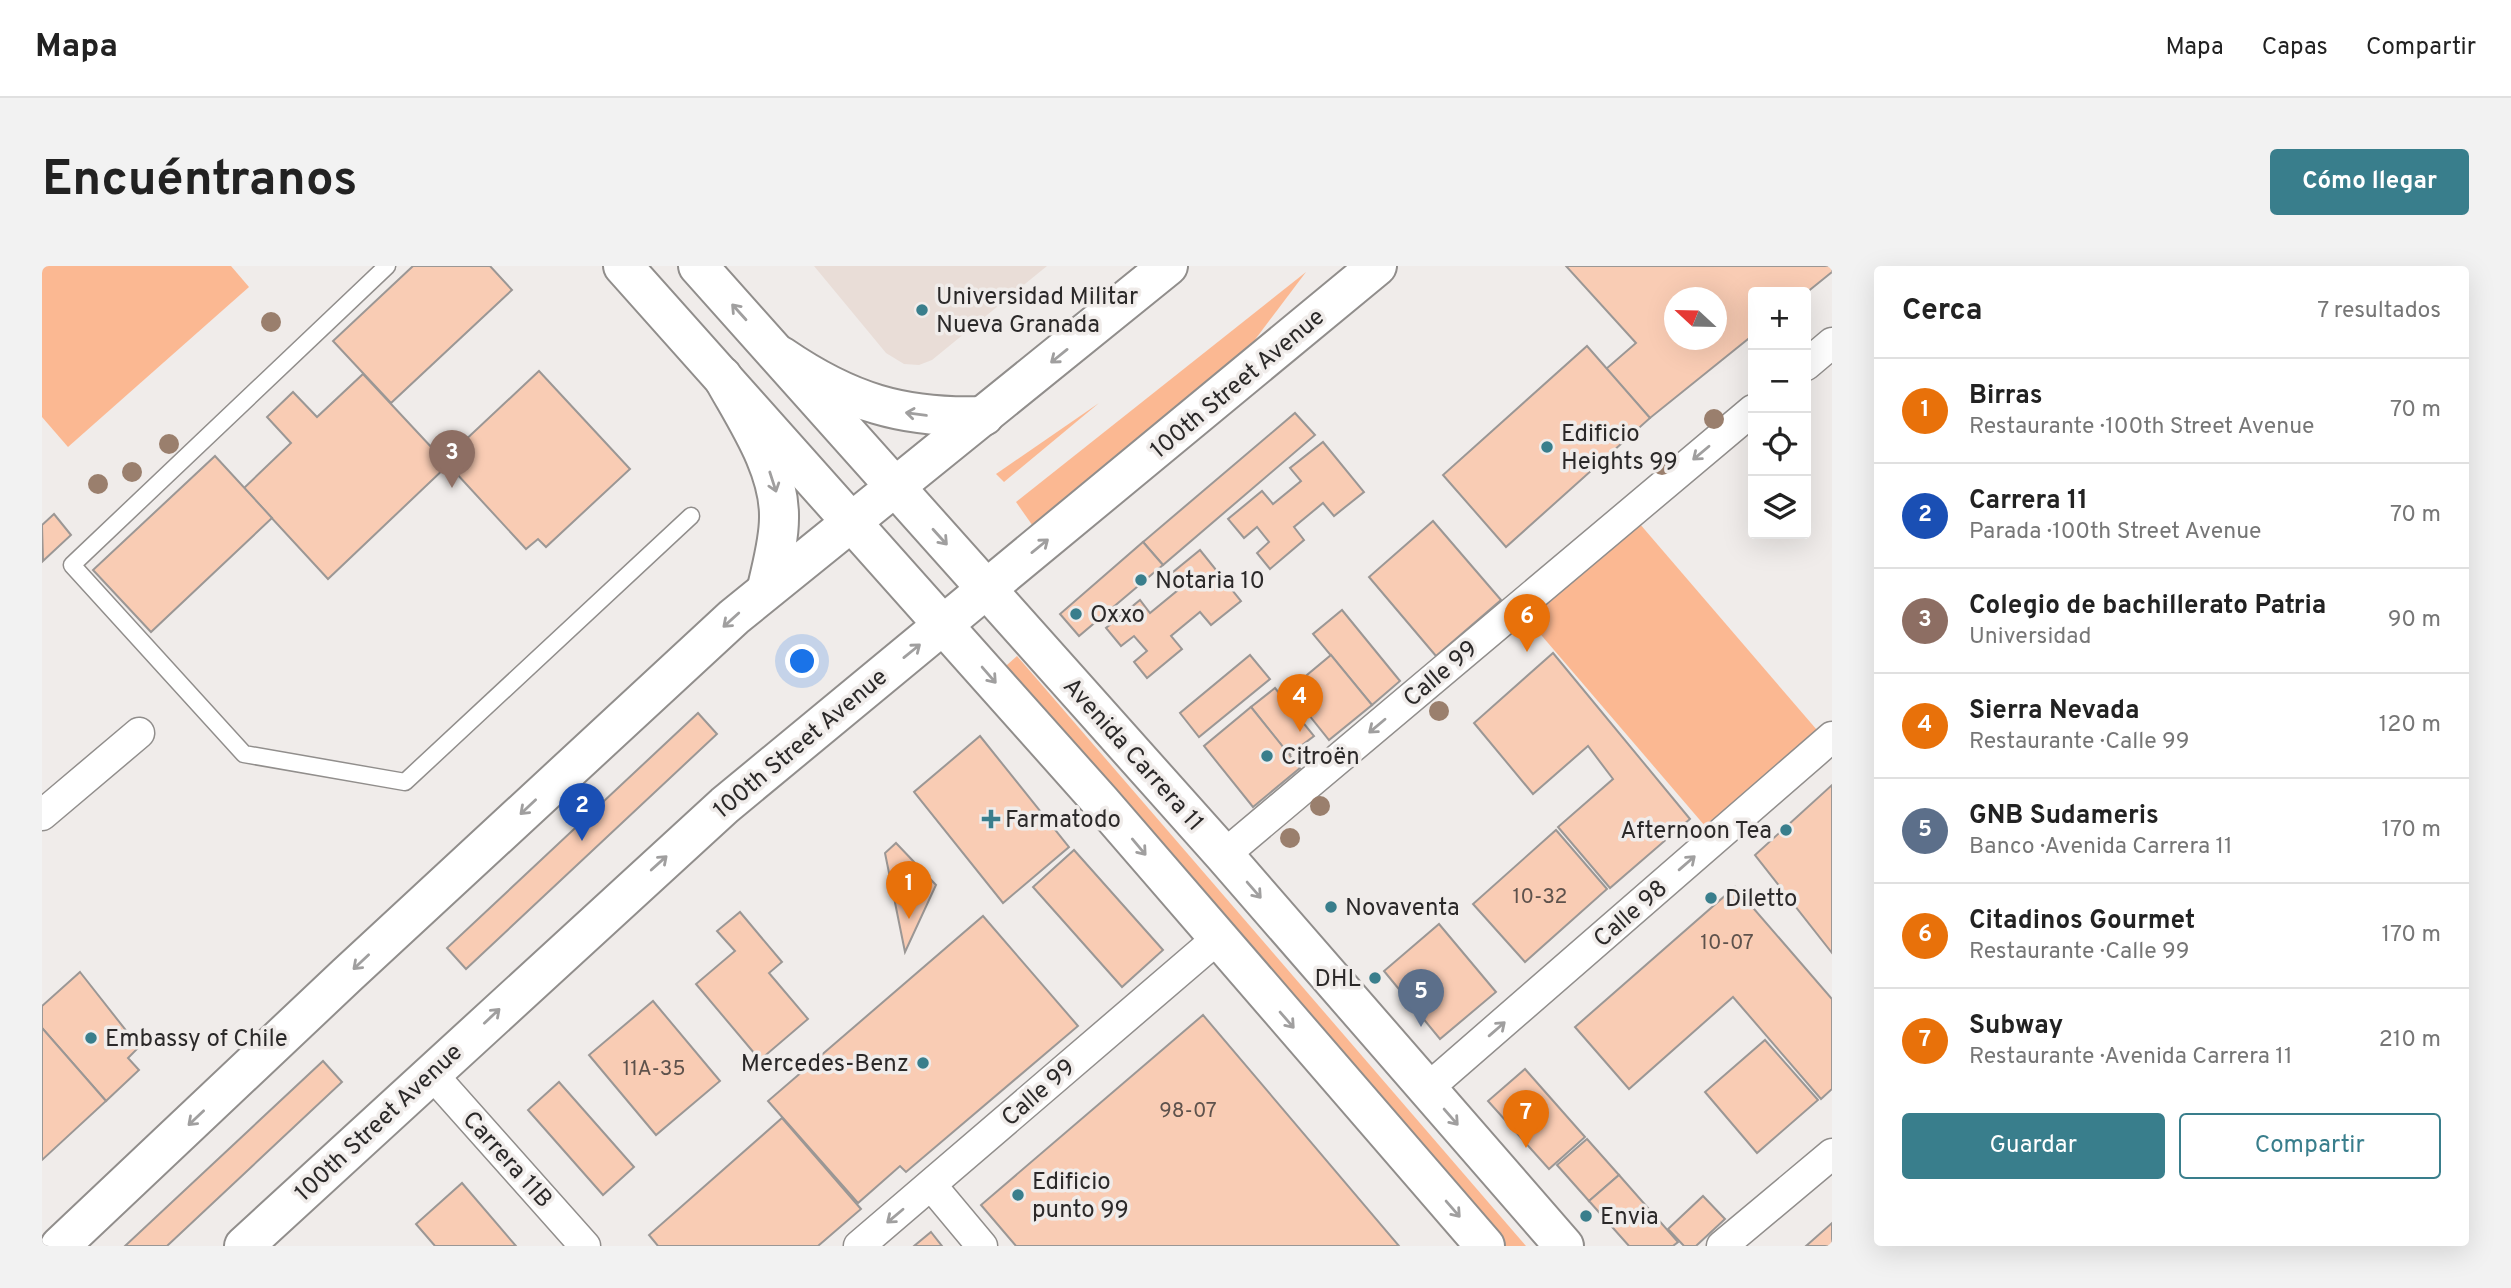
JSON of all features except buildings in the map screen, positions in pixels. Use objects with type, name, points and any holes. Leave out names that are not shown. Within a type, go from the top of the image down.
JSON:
[{"type":"main road","points":[[623,266],[944,624],[1485,1246]]},
{"type":"main road","name":"Avenida Carrera 11","points":[[698,266],[1224,855],[1564,1246]]},
{"type":"main road","points":[[60,1246],[357,966],[767,588],[1168,266]]},
{"type":"main road","name":"100th Street Avenue","points":[[244,1246],[724,805],[1377,266]]},
{"type":"main road","points":[[781,356],[817,380],[855,399],[926,416],[984,416]]},
{"type":"main road","points":[[722,376],[746,419],[776,490],[779,516],[767,588]]},
{"type":"street","points":[[1811,361],[1832,343]]},
{"type":"street","name":"Calle 99","points":[[1224,855],[1749,413]]},
{"type":"street","points":[[42,815],[139,733]]},
{"type":"street","name":"Calle 98","points":[[1427,1089],[1832,737]]},
{"type":"street","name":"Calle 99","points":[[859,1246],[1217,939]]},
{"type":"street","name":"Carrera 11B","points":[[431,1073],[585,1246]]},
{"type":"street","points":[[1722,1246],[1832,1154]]},
{"type":"street","points":[[931,1185],[982,1246]]},
{"type":"lane","points":[[387,266],[72,565],[244,754],[405,782],[691,516]]},
{"type":"shaded area","points":[[42,266],[231,266],[249,287],[68,447],[42,417]]},
{"type":"shaded area","name":"Universidad Militar Nueva Granada","points":[[814,266],[1047,266],[932,360],[919,365],[904,364],[886,353]]},
{"type":"shaded area","points":[[1306,272],[1254,341],[1035,529],[1016,502]]},
{"type":"shaded area","points":[[1099,403],[1004,482],[996,474]]},
{"type":"shaded area","points":[[1627,509],[1823,737],[1711,833],[1518,608]]},
{"type":"shaded area","points":[[1017,656],[1526,1246],[1493,1246],[998,673]]},
{"type":"place","name":"Universidad Militar Nueva Granada","points":[[922,310]]},
{"type":"place","name":"Edificio Heights 99","points":[[1547,447]]},
{"type":"place","name":"Colegio de bachillerato Patria","points":[[452,488]]},
{"type":"place","name":"Notaria 10","points":[[1141,580]]},
{"type":"place","name":"Oxxo","points":[[1076,614]]},
{"type":"place","name":"Citadinos Gourmet","points":[[1527,652]]},
{"type":"place","name":"Sierra Nevada","points":[[1300,732]]},
{"type":"place","name":"Citroën","points":[[1267,756]]},
{"type":"place","name":"Farmatodo","points":[[991,819]]},
{"type":"place","name":"Afternoon Tea","points":[[1786,830]]},
{"type":"place","name":"Carrera 11","points":[[582,841]]},
{"type":"place","name":"Diletto","points":[[1711,898]]},
{"type":"place","name":"Novaventa","points":[[1331,907]]},
{"type":"place","name":"Birras","points":[[909,919]]},
{"type":"place","name":"DHL","points":[[1375,978]]},
{"type":"place","name":"GNB Sudameris","points":[[1421,1027]]},
{"type":"place","name":"Embassy of Chile","points":[[91,1038]]},
{"type":"place","name":"Mercedes-Benz","points":[[923,1063]]},
{"type":"place","name":"Subway","points":[[1526,1148]]},
{"type":"place","name":"Edificio punto 99","points":[[1018,1195]]},
{"type":"place","name":"Envia","points":[[1586,1216]]}]
